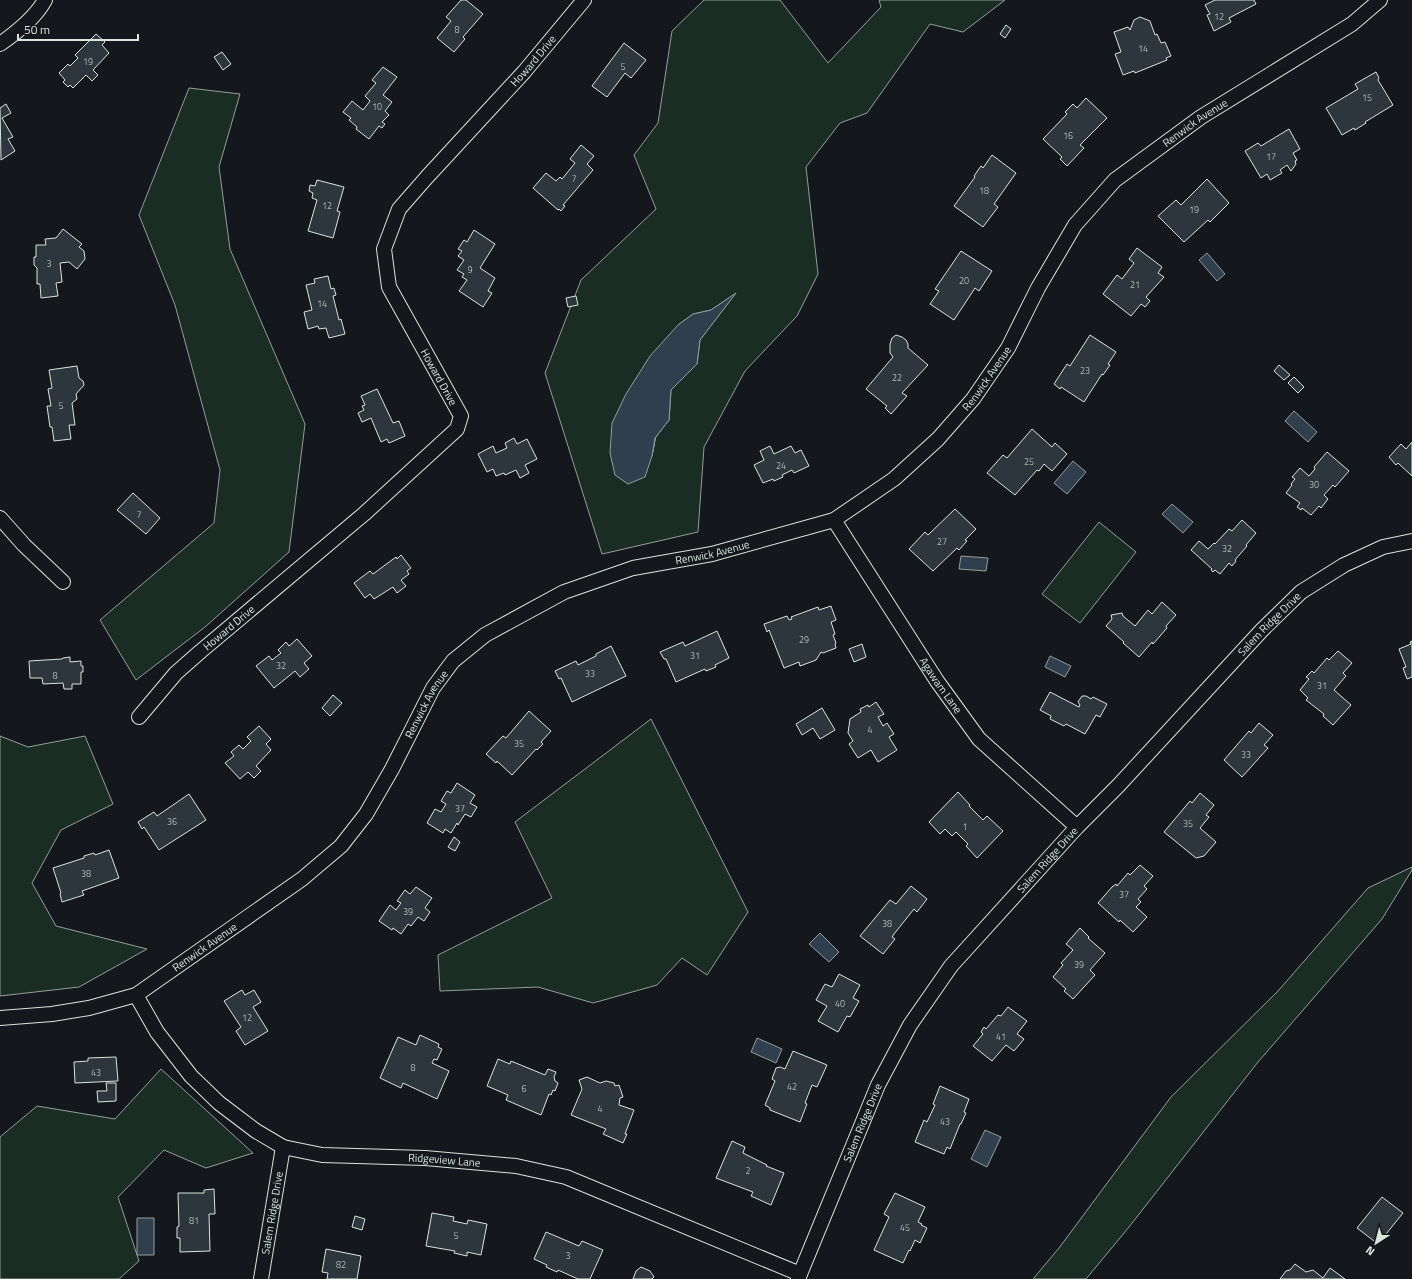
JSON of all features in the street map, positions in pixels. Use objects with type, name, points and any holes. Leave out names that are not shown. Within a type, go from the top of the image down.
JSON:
[{"type":"street","points":[[0,44],[16,33],[45,0]]},
{"type":"street","name":"Howard Drive","points":[[139,717],[176,673],[364,514],[457,429],[461,416],[389,287],[384,249],[399,209],[524,72],[584,0]]},
{"type":"street","name":"Renwick Avenue","points":[[0,1018],[52,1014],[89,1008],[136,995],[302,879],[341,846],[366,814],[392,768],[433,688],[453,661],[485,635],[564,592],[633,568],[712,554],[834,520],[894,479],[938,439],[973,399],[1008,348],[1038,288],[1075,225],[1115,180],[1201,117],[1352,24],[1380,0]]},
{"type":"street","points":[[0,518],[24,545],[63,582]]},
{"type":"street","name":"Agawam Lane","points":[[834,520],[937,682],[978,739],[1077,827]]},
{"type":"street","name":"Salem Ridge Drive","points":[[799,1277],[878,1085],[910,1026],[951,966],[1077,827],[1118,786],[1262,630],[1301,592],[1344,564],[1383,547],[1412,541]]},
{"type":"street","name":"Ridgeview Lane","points":[[136,995],[157,1032],[191,1076],[226,1108],[256,1131],[283,1147],[322,1155],[372,1158],[425,1158],[516,1166],[566,1177],[799,1277]]},
{"type":"street","name":"Salem Ridge Drive","points":[[261,1279],[283,1147]]},
{"type":"green space","points":[[704,0],[780,0],[828,63],[881,7],[879,0],[1005,0],[963,32],[930,24],[867,113],[840,123],[806,167],[818,274],[797,316],[745,371],[704,447],[698,532],[602,554],[545,373],[581,280],[656,209],[634,155],[658,123],[672,31]],"holes":[[[735,294],[700,340],[697,364],[671,390],[669,420],[656,437],[678,325],[693,314],[711,310]]]},
{"type":"green space","points":[[189,88],[240,94],[219,167],[230,249],[305,424],[289,552],[205,627],[136,680],[100,620],[214,523],[220,470],[175,305],[139,215]]},
{"type":"green space","points":[[1099,522],[1136,552],[1080,623],[1042,594]]},
{"type":"green space","points":[[651,719],[748,912],[707,975],[682,958],[657,985],[593,1003],[538,987],[440,991],[438,955],[552,898],[515,822]]},
{"type":"green space","points":[[0,736],[28,747],[85,736],[113,804],[61,830],[32,883],[56,926],[147,949],[79,987],[0,996]]},
{"type":"green space","points":[[1412,867],[1412,870],[1382,919],[1258,1062],[1129,1227],[1086,1279],[1033,1279],[1059,1248],[1171,1097],[1278,991],[1368,888]]},
{"type":"green space","points":[[161,1069],[253,1153],[206,1168],[164,1150],[118,1197],[139,1261],[119,1279],[0,1279],[0,1137],[37,1106],[115,1119]]},
{"type":"water","points":[[1207,253],[1225,274],[1217,281],[1199,260]]},
{"type":"water","points":[[736,293],[700,340],[697,364],[671,390],[669,420],[655,438],[652,456],[645,477],[628,484],[615,475],[610,453],[612,423],[626,394],[650,356],[678,325],[693,314],[711,310]]},
{"type":"water","points":[[1294,411],[1317,432],[1308,442],[1285,421]]},
{"type":"water","points":[[1073,461],[1086,472],[1067,494],[1054,483]]},
{"type":"water","points":[[1172,504],[1193,522],[1183,533],[1162,514]]},
{"type":"water","points":[[961,556],[988,558],[986,571],[959,569]]},
{"type":"water","points":[[1050,656],[1071,666],[1065,677],[1045,667]]},
{"type":"water","points":[[820,933],[839,952],[829,962],[809,944]]},
{"type":"water","points":[[757,1038],[782,1049],[776,1063],[751,1052]]},
{"type":"water","points":[[985,1130],[1001,1137],[987,1167],[971,1159]]},
{"type":"water","points":[[137,1218],[154,1218],[154,1255],[137,1255]]},
{"type":"building","points":[[461,0],[466,0],[483,14],[463,37],[465,39],[454,52],[437,38],[451,21],[446,17]]},
{"type":"building","points":[[1215,0],[1254,0],[1256,4],[1229,18],[1231,22],[1214,31],[1207,15],[1210,14],[1205,5]]},
{"type":"building","points":[[1140,17],[1150,21],[1155,35],[1157,34],[1161,43],[1165,42],[1171,56],[1166,58],[1167,60],[1135,73],[1134,71],[1123,75],[1115,54],[1121,52],[1114,32],[1128,27],[1130,30],[1134,20]]},
{"type":"building","points":[[1006,25],[1011,29],[1005,38],[1000,34]]},
{"type":"building","points":[[96,34],[105,42],[102,45],[109,53],[93,70],[98,75],[92,81],[86,75],[73,88],[70,85],[68,87],[63,82],[65,80],[59,73],[68,64],[70,66],[78,58],[75,55]]},
{"type":"building","points":[[624,43],[646,60],[631,78],[625,73],[607,97],[592,86]]},
{"type":"building","points":[[222,52],[231,64],[223,70],[214,57]]},
{"type":"building","points":[[383,67],[397,77],[383,95],[392,102],[385,111],[389,115],[382,122],[385,124],[382,128],[379,126],[369,139],[356,129],[357,127],[349,120],[351,118],[343,112],[352,101],[363,110],[370,101],[365,96],[376,83],[372,80]]},
{"type":"building","points":[[1376,72],[1379,78],[1378,80],[1393,105],[1355,130],[1354,128],[1342,135],[1326,108],[1358,89],[1355,84]]},
{"type":"building","points":[[1086,98],[1107,118],[1080,145],[1084,148],[1067,166],[1060,159],[1062,157],[1043,139],[1067,114],[1065,112],[1073,104],[1077,108]]},
{"type":"building","points":[[6,104],[11,113],[2,118],[13,137],[8,139],[15,151],[1,160],[0,108]]},
{"type":"building","points":[[1289,129],[1300,149],[1293,153],[1297,160],[1295,161],[1296,164],[1291,171],[1287,165],[1280,170],[1282,173],[1270,180],[1267,174],[1261,178],[1245,151],[1258,143],[1261,146]]},
{"type":"building","points":[[581,145],[594,156],[587,164],[593,170],[563,205],[565,206],[561,211],[533,188],[546,173],[556,181],[560,177],[562,179],[575,163],[570,159]]},
{"type":"building","points":[[992,155],[1016,173],[994,204],[998,207],[983,227],[954,206],[981,166],[983,168]]},
{"type":"building","points":[[1207,179],[1229,203],[1210,222],[1208,220],[1184,242],[1158,216],[1176,200],[1181,205]]},
{"type":"building","points":[[317,180],[344,187],[337,211],[340,212],[333,238],[308,231],[317,200],[312,198],[313,193],[309,191],[310,185],[315,186]]},
{"type":"building","points":[[63,229],[82,244],[79,247],[84,251],[85,259],[77,269],[69,262],[60,263],[62,282],[56,283],[58,296],[41,298],[40,284],[37,284],[37,268],[34,265],[36,245],[46,245],[45,239],[56,238]]},
{"type":"building","points":[[474,230],[495,244],[480,268],[495,278],[488,291],[492,293],[483,307],[459,291],[467,280],[462,277],[464,274],[457,270],[464,260],[458,256],[462,251],[458,249],[464,240],[467,242]]},
{"type":"building","points":[[1137,248],[1162,267],[1158,273],[1164,277],[1146,297],[1150,301],[1145,307],[1141,304],[1131,316],[1103,294],[1117,275],[1122,279],[1134,263],[1129,259]]},
{"type":"building","points":[[961,251],[992,271],[979,291],[975,288],[954,320],[930,304],[939,291],[935,289]]},
{"type":"building","points":[[328,276],[331,289],[334,288],[336,295],[333,296],[339,320],[341,319],[345,334],[329,338],[326,328],[319,329],[318,326],[308,329],[304,312],[312,310],[306,285],[315,283],[314,279]]},
{"type":"building","points":[[576,296],[578,305],[568,307],[566,298]]},
{"type":"building","points":[[896,335],[906,340],[908,348],[928,365],[902,393],[907,396],[891,414],[885,408],[887,406],[866,389],[893,357],[890,353],[890,344],[892,338]]},
{"type":"building","points":[[1090,335],[1116,352],[1108,364],[1110,365],[1103,375],[1102,374],[1084,402],[1061,387],[1060,389],[1054,384],[1067,364],[1070,366]]},
{"type":"building","points":[[1279,365],[1290,375],[1284,380],[1274,371]]},
{"type":"building","points":[[77,366],[79,378],[83,381],[84,385],[76,394],[77,399],[72,403],[75,425],[69,425],[71,439],[54,441],[47,406],[51,406],[48,389],[52,388],[49,370]]},
{"type":"building","points":[[1294,377],[1304,387],[1298,393],[1288,383]]},
{"type":"building","points":[[377,389],[393,423],[399,421],[405,436],[389,443],[387,439],[381,442],[371,418],[362,422],[358,413],[364,410],[362,406],[365,405],[361,396]]},
{"type":"building","points":[[1032,429],[1052,447],[1055,443],[1067,454],[1052,471],[1044,464],[1015,495],[987,473],[1003,455],[1007,458]]},
{"type":"building","points":[[514,438],[517,444],[527,439],[537,459],[525,465],[529,473],[520,478],[516,470],[505,475],[504,473],[496,476],[493,469],[487,472],[478,454],[493,446],[496,453],[507,448],[505,443]]},
{"type":"building","points":[[1412,442],[1412,476],[1398,463],[1396,465],[1389,457],[1401,444],[1406,449]]},
{"type":"building","points":[[770,446],[774,454],[791,446],[795,453],[801,450],[809,466],[794,473],[792,470],[782,475],[783,477],[774,481],[773,479],[763,483],[754,465],[764,460],[760,451]]},
{"type":"building","points":[[1327,452],[1349,471],[1335,487],[1333,485],[1324,495],[1328,499],[1321,508],[1319,506],[1311,515],[1302,508],[1301,510],[1297,507],[1300,503],[1286,493],[1295,479],[1292,477],[1300,468],[1309,476],[1315,469],[1314,467]]},
{"type":"building","points":[[133,493],[160,518],[146,534],[117,510]]},
{"type":"building","points":[[955,509],[976,529],[965,540],[967,541],[959,550],[957,548],[933,571],[909,549],[925,532],[928,535]]},
{"type":"building","points":[[1242,520],[1256,533],[1232,566],[1229,563],[1220,574],[1215,570],[1213,572],[1211,570],[1212,569],[1191,550],[1199,541],[1208,549],[1214,543],[1215,544],[1229,529],[1232,531]]},
{"type":"building","points":[[401,555],[411,568],[407,571],[409,574],[401,580],[406,586],[397,593],[393,587],[374,599],[370,594],[365,598],[354,583],[370,571],[373,574]]},
{"type":"building","points":[[1162,602],[1176,615],[1153,644],[1152,642],[1139,657],[1106,626],[1112,619],[1111,615],[1122,613],[1123,616],[1135,626],[1148,610],[1152,614]]},
{"type":"building","points":[[831,606],[836,620],[831,622],[835,634],[833,635],[836,648],[823,653],[821,652],[816,660],[800,666],[799,662],[784,668],[769,630],[767,632],[764,624],[787,616],[789,620],[792,619],[791,617],[818,607],[819,610]]},
{"type":"building","points":[[717,631],[729,658],[715,665],[716,667],[706,671],[705,669],[676,682],[666,659],[664,659],[660,652],[683,642],[685,646]]},
{"type":"building","points":[[297,639],[312,656],[304,663],[309,669],[300,677],[295,671],[274,688],[256,666],[269,656],[272,660],[281,653],[278,650],[286,642],[289,646]]},
{"type":"building","points":[[1412,641],[1412,677],[1407,679],[1403,668],[1406,667],[1399,649],[1411,644],[1410,642]]},
{"type":"building","points":[[862,644],[866,657],[854,662],[849,649]]},
{"type":"building","points":[[611,646],[626,676],[572,702],[561,678],[559,679],[555,671],[576,661],[578,665]]},
{"type":"building","points":[[1338,651],[1352,663],[1343,673],[1346,676],[1334,690],[1351,705],[1333,725],[1323,716],[1324,714],[1306,700],[1308,698],[1300,690],[1309,679],[1306,677],[1312,671],[1314,673],[1327,658],[1329,660]]},
{"type":"building","points":[[70,657],[70,662],[81,661],[81,666],[83,666],[83,672],[81,672],[81,684],[72,684],[72,689],[64,689],[63,683],[43,684],[42,678],[30,678],[29,661],[62,659]]},
{"type":"building","points":[[1050,692],[1079,707],[1080,705],[1078,702],[1082,696],[1086,696],[1091,699],[1093,697],[1107,704],[1100,717],[1096,715],[1085,734],[1066,724],[1064,726],[1050,719],[1051,716],[1040,710]]},
{"type":"building","points":[[333,695],[342,703],[330,716],[322,708]]},
{"type":"building","points":[[876,702],[884,714],[878,717],[883,726],[887,723],[894,734],[889,737],[897,750],[878,762],[871,750],[858,758],[849,744],[853,741],[848,733],[850,719],[861,712],[860,709],[868,705],[869,707]]},
{"type":"building","points":[[822,708],[835,730],[820,739],[813,728],[802,735],[796,724]]},
{"type":"building","points":[[529,711],[551,731],[541,742],[543,744],[537,750],[536,749],[512,775],[497,761],[496,763],[486,754],[503,736],[506,738]]},
{"type":"building","points":[[1259,723],[1273,735],[1264,745],[1268,748],[1242,777],[1224,760],[1249,731],[1251,733]]},
{"type":"building","points":[[259,726],[271,739],[266,744],[271,750],[256,766],[261,771],[254,778],[248,772],[240,779],[225,763],[234,756],[231,752],[239,745],[243,749],[251,741],[247,737]]},
{"type":"building","points":[[457,783],[475,795],[470,803],[477,807],[471,817],[465,814],[451,833],[445,829],[443,833],[427,823],[435,809],[441,812],[446,804],[441,801],[447,791],[451,793]]},
{"type":"building","points":[[958,792],[983,820],[987,816],[1003,831],[977,858],[966,846],[968,844],[956,832],[952,836],[945,829],[940,834],[929,822]]},
{"type":"building","points":[[1200,793],[1214,805],[1206,815],[1209,817],[1200,828],[1216,842],[1204,856],[1196,858],[1164,832],[1190,801],[1192,803]]},
{"type":"building","points":[[189,794],[206,820],[159,850],[144,827],[142,829],[138,822],[154,812],[157,816]]},
{"type":"building","points":[[454,837],[460,842],[455,851],[448,847]]},
{"type":"building","points":[[109,850],[119,878],[82,891],[84,895],[62,902],[61,893],[53,868],[84,858],[84,856],[94,853],[95,855]]},
{"type":"building","points":[[1140,865],[1153,876],[1144,886],[1147,889],[1138,899],[1141,902],[1136,907],[1147,917],[1133,932],[1120,920],[1119,922],[1098,903],[1112,887],[1116,884],[1117,886],[1128,873],[1130,875]]},
{"type":"building","points":[[911,886],[927,899],[917,912],[914,909],[894,934],[892,937],[895,939],[883,954],[860,936],[890,900],[896,904]]},
{"type":"building","points":[[416,887],[432,898],[425,908],[430,912],[424,921],[418,917],[411,926],[408,924],[401,934],[379,921],[390,905],[396,910],[401,903],[397,901],[405,890],[410,894]]},
{"type":"building","points":[[1080,928],[1089,937],[1088,938],[1105,953],[1090,970],[1095,975],[1073,999],[1064,991],[1066,989],[1053,977],[1063,965],[1061,963],[1073,950],[1066,944]]},
{"type":"building","points":[[839,974],[860,985],[853,998],[859,1001],[850,1017],[847,1016],[838,1032],[818,1021],[827,1006],[816,1000],[825,984],[832,987]]},
{"type":"building","points":[[242,990],[245,995],[254,990],[261,1002],[253,1007],[268,1031],[245,1045],[236,1031],[241,1027],[224,1001]]},
{"type":"building","points":[[1008,1007],[1027,1021],[1017,1034],[1024,1039],[1014,1051],[1006,1045],[992,1061],[973,1046],[983,1034],[981,1032],[984,1027],[986,1029],[998,1015],[1001,1016]]},
{"type":"building","points":[[420,1035],[439,1044],[438,1047],[442,1049],[437,1060],[434,1059],[432,1063],[449,1071],[437,1099],[403,1083],[401,1088],[380,1078],[398,1037],[416,1045]]},
{"type":"building","points":[[793,1051],[827,1065],[817,1087],[812,1085],[800,1122],[770,1110],[770,1108],[765,1105],[775,1081],[772,1079],[776,1068],[780,1067],[785,1069]]},
{"type":"building","points":[[116,1057],[118,1081],[75,1083],[74,1062],[88,1061],[88,1058]]},
{"type":"building","points":[[498,1059],[510,1064],[511,1061],[545,1075],[548,1069],[556,1072],[554,1077],[555,1081],[558,1083],[555,1091],[553,1090],[551,1095],[549,1094],[541,1115],[506,1100],[508,1095],[487,1086]]},
{"type":"building","points":[[587,1077],[600,1083],[606,1081],[614,1083],[615,1086],[619,1085],[623,1097],[620,1098],[619,1105],[634,1110],[623,1143],[603,1134],[606,1129],[571,1115],[582,1089],[579,1080]]},
{"type":"building","points":[[106,1083],[116,1083],[116,1101],[98,1102],[97,1091],[107,1091]]},
{"type":"building","points":[[940,1086],[969,1099],[964,1112],[966,1113],[950,1149],[947,1147],[944,1154],[915,1142],[924,1120],[927,1122],[935,1105],[933,1104]]},
{"type":"building","points":[[732,1141],[745,1147],[743,1153],[767,1165],[766,1166],[784,1173],[771,1205],[751,1196],[753,1192],[716,1178]]},
{"type":"building","points":[[214,1189],[215,1214],[209,1214],[210,1251],[180,1252],[180,1238],[177,1238],[177,1227],[179,1226],[178,1193],[204,1193],[204,1190]]},
{"type":"building","points":[[895,1193],[925,1207],[918,1222],[927,1228],[920,1243],[915,1240],[903,1263],[874,1250],[889,1217],[884,1214]]},
{"type":"building","points":[[1382,1197],[1403,1213],[1378,1244],[1357,1228]]},
{"type":"building","points":[[432,1213],[454,1217],[453,1221],[467,1224],[468,1220],[487,1224],[481,1255],[467,1252],[467,1256],[454,1253],[455,1251],[426,1246]]},
{"type":"building","points":[[355,1216],[365,1219],[362,1230],[352,1227]]},
{"type":"building","points":[[546,1232],[579,1246],[582,1241],[603,1250],[590,1279],[578,1279],[558,1270],[557,1272],[534,1259]]},
{"type":"building","points":[[326,1249],[361,1256],[357,1279],[327,1279],[328,1273],[322,1272]]},
{"type":"building","points":[[1295,1264],[1306,1272],[1313,1270],[1323,1278],[1330,1268],[1345,1279],[1280,1279],[1286,1271],[1290,1270]]},
{"type":"building","points":[[641,1267],[650,1271],[654,1277],[652,1279],[633,1279],[636,1271]]}]
